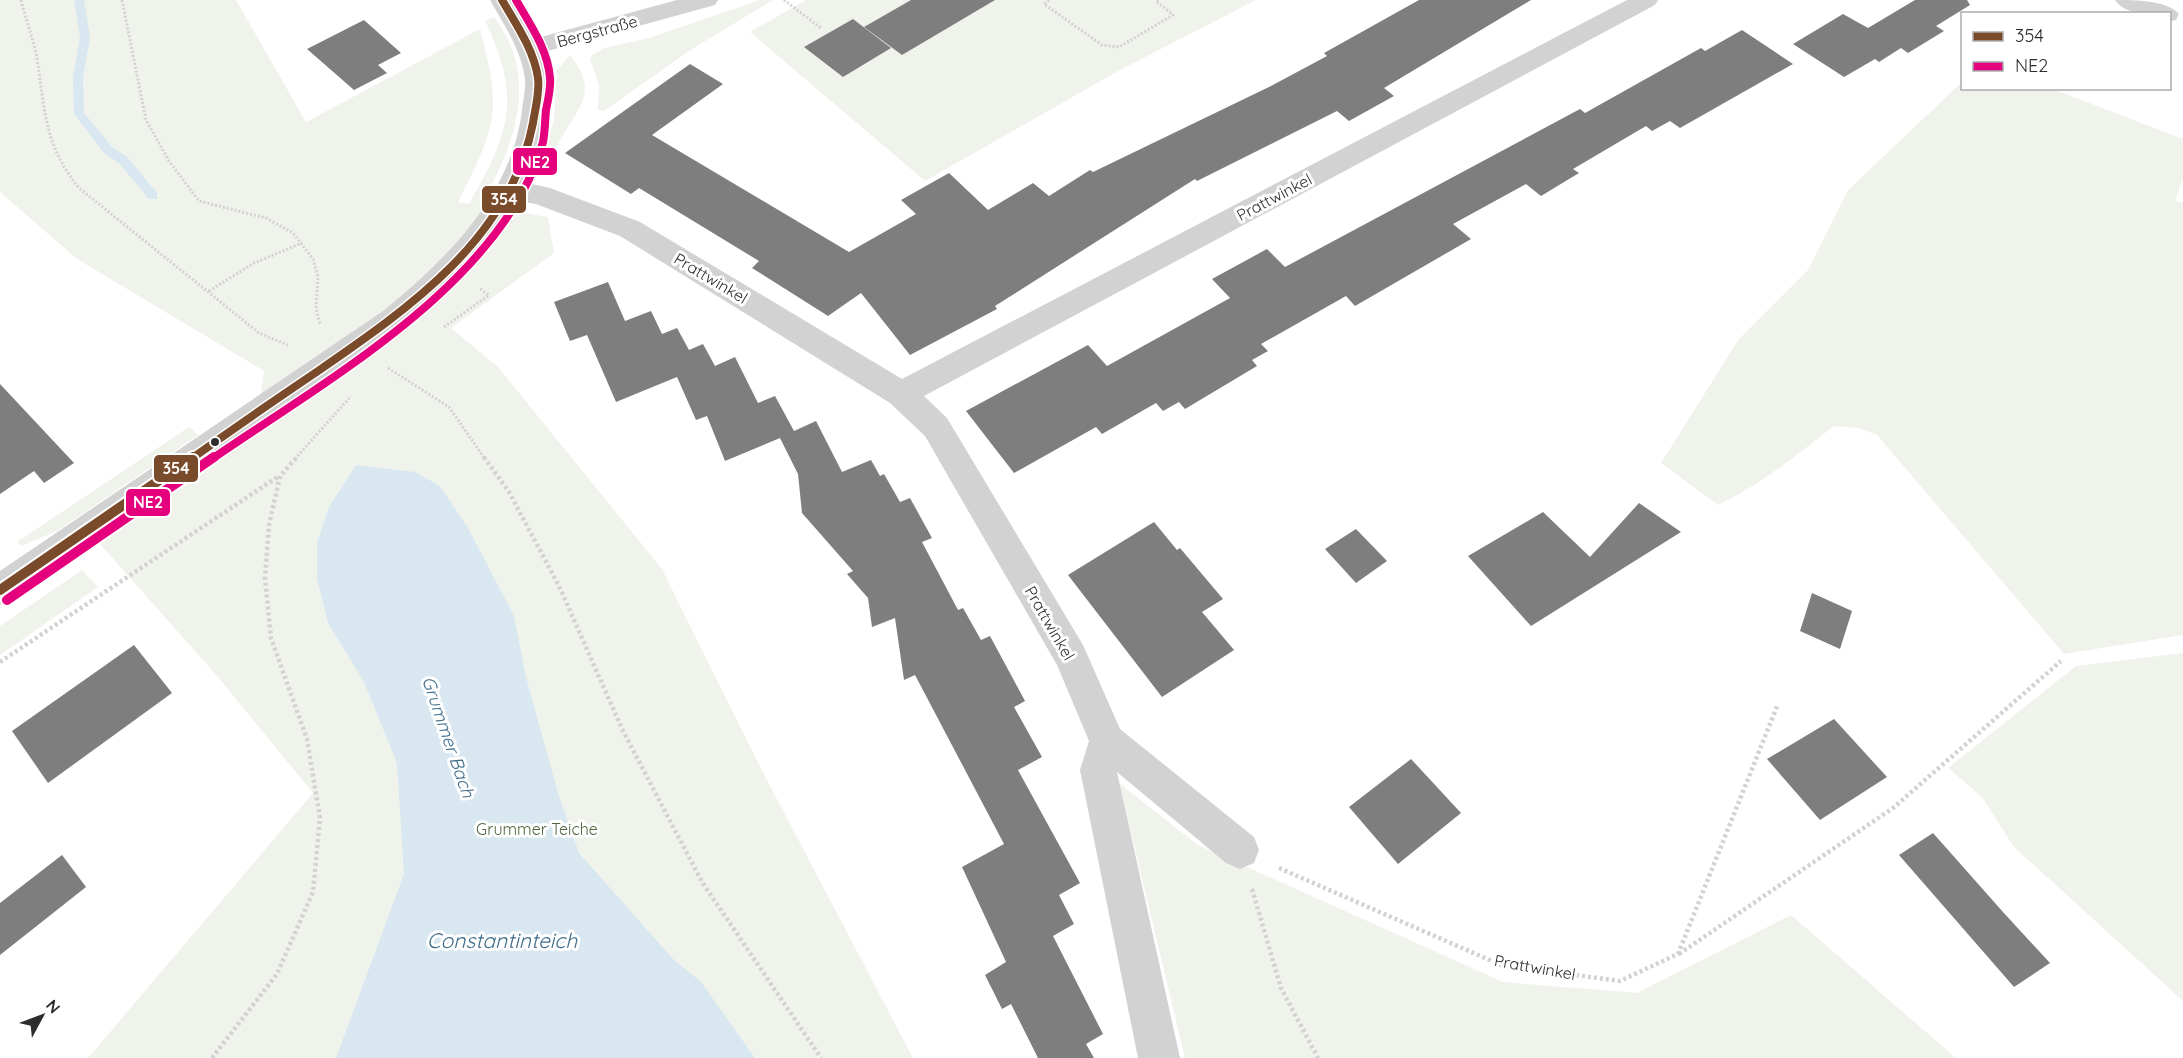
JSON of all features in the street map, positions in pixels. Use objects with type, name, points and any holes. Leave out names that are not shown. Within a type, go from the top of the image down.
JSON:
[{"type":"street","points":[[0,590],[393,319],[425,293],[483,231],[510,190],[532,137],[537,80],[530,48],[502,0]]},
{"type":"street","name":"Bergstraße","points":[[530,48],[706,0]]},
{"type":"street","name":"Prattwinkel","points":[[901,394],[1646,0]]},
{"type":"street","points":[[2127,0],[2162,12]]},
{"type":"street","name":"Prattwinkel","points":[[510,190],[540,195],[630,229],[901,394],[936,427],[1071,656],[1107,741],[1240,850]]},
{"type":"street","points":[[1107,741],[1098,770],[1159,1058]]},
{"type":"path","points":[[21,0],[33,37],[47,133],[62,170],[79,188],[260,333],[297,349]]},
{"type":"path","points":[[122,0],[146,120],[169,160],[199,201],[266,218],[293,233],[302,243],[313,259],[318,277],[316,309],[322,332]]},
{"type":"path","points":[[784,0],[821,28]]},
{"type":"path","points":[[1049,0],[1044,3],[1102,45],[1119,47],[1173,15],[1156,1],[1158,0]]},
{"type":"path","points":[[209,291],[240,269],[270,253],[302,243]]},
{"type":"path","points":[[388,368],[449,407],[509,492],[559,586],[623,731],[702,882],[821,1058]]},
{"type":"path","points":[[0,662],[280,476],[354,392]]},
{"type":"path","points":[[213,1058],[277,974],[313,892],[320,818],[308,739],[271,638],[265,578],[268,525],[280,476]]},
{"type":"path","name":"Prattwinkel","points":[[1240,850],[1354,903],[1501,965],[1620,981],[1678,954],[1893,807],[2061,662]]},
{"type":"path","points":[[1678,954],[1778,704]]},
{"type":"path","points":[[1240,850],[1281,988],[1318,1058]]},
{"type":"green space","name":"Grummer Teiche","points":[[0,0],[236,0],[306,122],[480,29],[489,65],[493,102],[486,140],[458,202],[469,204],[494,156],[502,135],[506,114],[507,94],[504,72],[497,48],[485,21],[494,17],[508,40],[516,64],[519,88],[512,136],[480,206],[548,217],[554,253],[451,328],[498,367],[662,569],[757,761],[913,1058],[88,1058],[313,793],[217,676],[100,544],[255,436],[264,371],[77,259],[0,192]]},
{"type":"green space","points":[[760,0],[773,0],[692,49],[604,111],[598,110],[599,85],[590,59],[592,55],[604,48],[649,38]]},
{"type":"green space","points":[[806,0],[1256,0],[1118,71],[925,181],[750,32]]},
{"type":"green space","points":[[570,55],[583,78],[584,96],[553,156],[544,167],[543,156],[554,120],[557,70]]},
{"type":"green space","points":[[1961,83],[1961,90],[2056,90],[2183,139],[2183,179],[2175,201],[2183,203],[2183,635],[2064,654],[1877,435],[1859,428],[1834,426],[1763,479],[1718,505],[1661,463],[1739,339],[1808,270],[1848,190]]},
{"type":"green space","points":[[189,427],[198,435],[57,531],[21,546],[17,542]]},
{"type":"green space","points":[[82,570],[98,587],[0,655],[0,626]]},
{"type":"green space","points":[[2183,653],[2183,1001],[2013,846],[1982,797],[1948,768],[2076,666]]},
{"type":"green space","points":[[1119,783],[1198,845],[1503,982],[1637,993],[1791,915],[1956,1058],[1185,1058]]},
{"type":"water","name":"Constantinteich","points":[[356,465],[415,472],[440,486],[468,528],[514,616],[526,677],[558,793],[579,853],[674,960],[701,982],[755,1058],[336,1058],[404,874],[397,763],[364,682],[328,623],[317,578],[317,543],[329,507]]},
{"type":"building","points":[[911,0],[995,0],[902,55],[864,27]]},
{"type":"building","points":[[1419,0],[1531,0],[1384,88],[1394,96],[1349,121],[1337,111],[1197,181],[1195,179],[995,306],[997,309],[910,355],[861,293],[828,316],[752,268],[759,261],[639,188],[631,194],[565,153],[690,64],[723,84],[652,135],[849,252],[916,214],[901,200],[949,173],[988,210],[1033,183],[1049,196],[1090,170],[1093,172],[1271,86],[1327,56],[1324,53]]},
{"type":"building","points":[[1915,0],[1967,0],[1970,5],[1936,26],[1944,31],[1908,53],[1901,48],[1879,62],[1875,59],[1844,77],[1793,44],[1843,14],[1868,28]]},
{"type":"building","points":[[853,19],[891,48],[843,77],[804,47]]},
{"type":"building","points":[[364,20],[401,53],[378,65],[387,73],[354,90],[307,49]]},
{"type":"building","points":[[1742,30],[1793,64],[1680,128],[1670,121],[1652,131],[1646,126],[1573,169],[1579,173],[1541,196],[1526,184],[1453,224],[1471,239],[1355,306],[1346,296],[1261,344],[1268,351],[1252,360],[1257,366],[1185,409],[1179,402],[1163,411],[1156,403],[1102,434],[1096,427],[1014,473],[966,411],[1088,345],[1107,366],[1230,298],[1212,279],[1267,249],[1285,267],[1580,109],[1585,113],[1701,48],[1705,51]]},
{"type":"building","points":[[608,282],[625,321],[651,311],[662,334],[677,328],[689,350],[703,344],[715,366],[735,357],[758,403],[775,396],[794,431],[816,421],[842,472],[871,460],[880,476],[884,474],[900,502],[910,498],[932,538],[922,542],[958,610],[963,608],[981,640],[990,636],[1025,701],[1014,707],[1042,757],[1018,770],[1080,883],[1059,895],[1074,924],[1053,936],[1103,1034],[1086,1044],[1094,1058],[1038,1058],[1011,1004],[1002,1009],[985,975],[1006,962],[962,867],[1004,844],[915,675],[904,680],[895,618],[872,627],[868,598],[847,574],[853,571],[802,513],[798,474],[780,438],[725,461],[707,416],[696,420],[677,377],[616,402],[587,335],[570,341],[554,302]]},
{"type":"building","points":[[0,384],[74,463],[44,483],[34,471],[0,494]]},
{"type":"building","points":[[1639,503],[1681,532],[1531,626],[1468,556],[1543,512],[1590,557]]},
{"type":"building","points":[[1154,522],[1177,550],[1180,548],[1223,599],[1202,612],[1234,650],[1162,697],[1068,575]]},
{"type":"building","points":[[1356,529],[1387,561],[1356,583],[1325,549]]},
{"type":"building","points":[[1812,593],[1852,611],[1840,649],[1800,631]]},
{"type":"building","points":[[134,645],[172,693],[48,783],[12,731]]},
{"type":"building","points":[[1834,719],[1887,777],[1820,820],[1767,759]]},
{"type":"building","points":[[1411,759],[1461,813],[1398,864],[1349,807]]},
{"type":"building","points":[[1933,833],[2050,963],[2014,987],[1899,855]]},
{"type":"building","points":[[62,855],[86,887],[0,955],[0,903]]},
{"type":"waterway","name":"Grummer Bach","points":[[79,0],[85,38],[78,77],[79,114],[108,150],[123,160],[153,196]]},
{"type":"transit line","name":"354","points":[[0,590],[393,319],[464,253],[485,227],[518,172],[529,142],[535,110],[538,90],[536,67],[524,38],[502,0]]},
{"type":"transit line","name":"NE2","points":[[7,600],[400,329],[434,301],[492,238],[521,196],[543,141],[550,78],[541,43],[516,0]]}]
